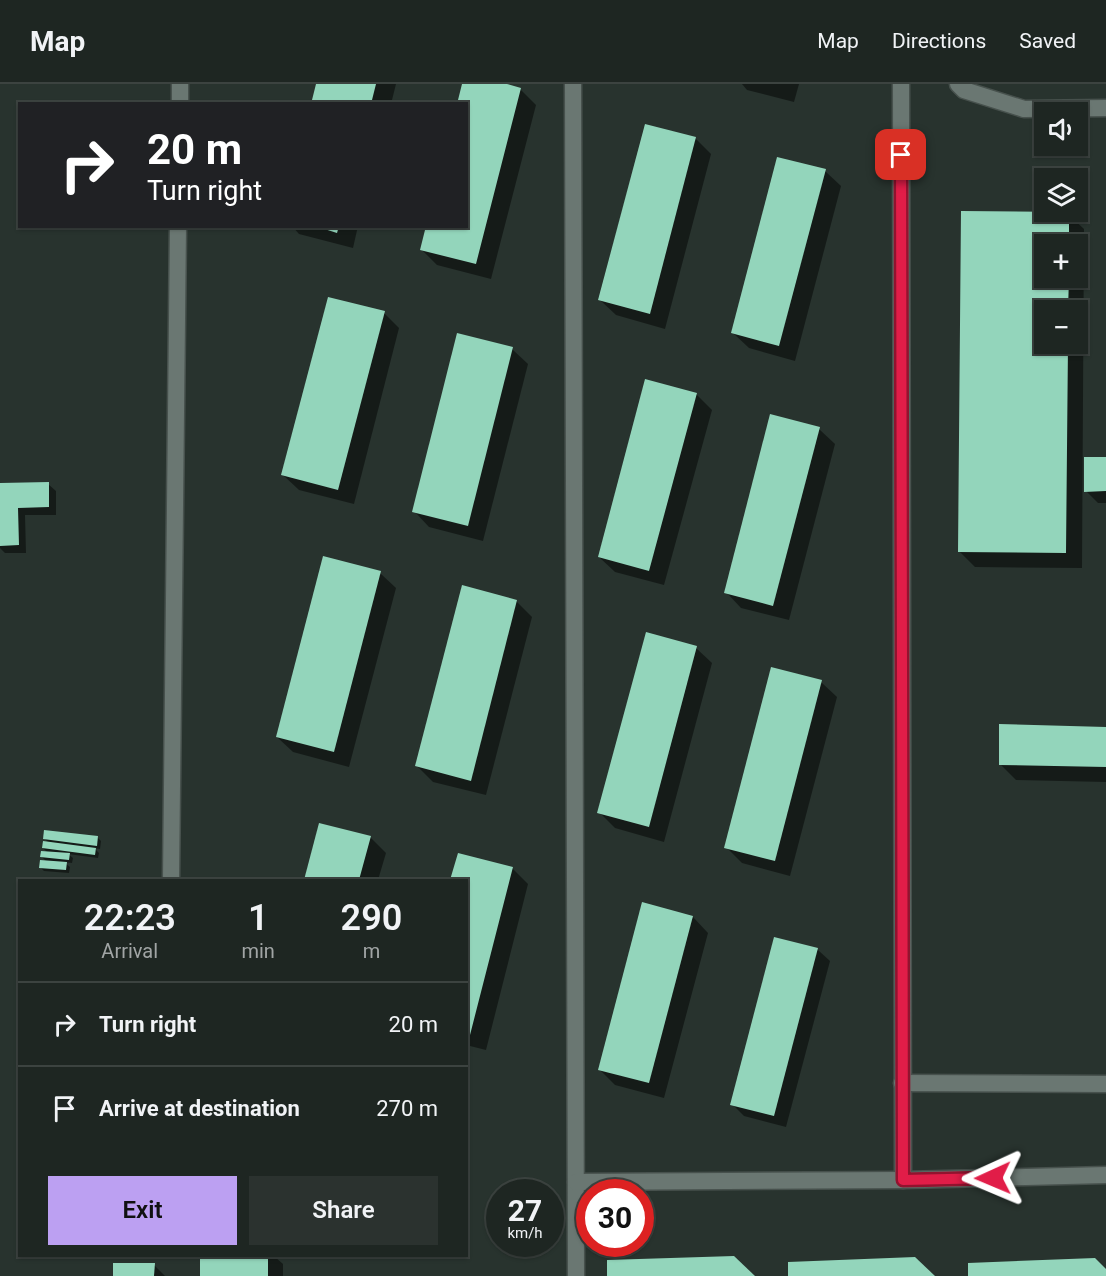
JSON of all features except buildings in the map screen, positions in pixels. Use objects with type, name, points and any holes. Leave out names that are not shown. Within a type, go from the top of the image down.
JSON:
[{"type":"street","points":[[180,84],[180,102]]},
{"type":"street","points":[[573,84],[576,1182]]},
{"type":"street","points":[[901,84],[903,1180]]},
{"type":"street","points":[[958,84],[964,90],[1024,109],[1106,108]]},
{"type":"street","points":[[171,879],[178,228]]},
{"type":"street","points":[[902,1083],[1106,1084]]},
{"type":"street","points":[[654,1182],[903,1180],[1106,1175]]},
{"type":"street","points":[[576,1257],[576,1276]]},
{"type":"route","points":[[901,155],[903,1180],[993,1178]]}]
